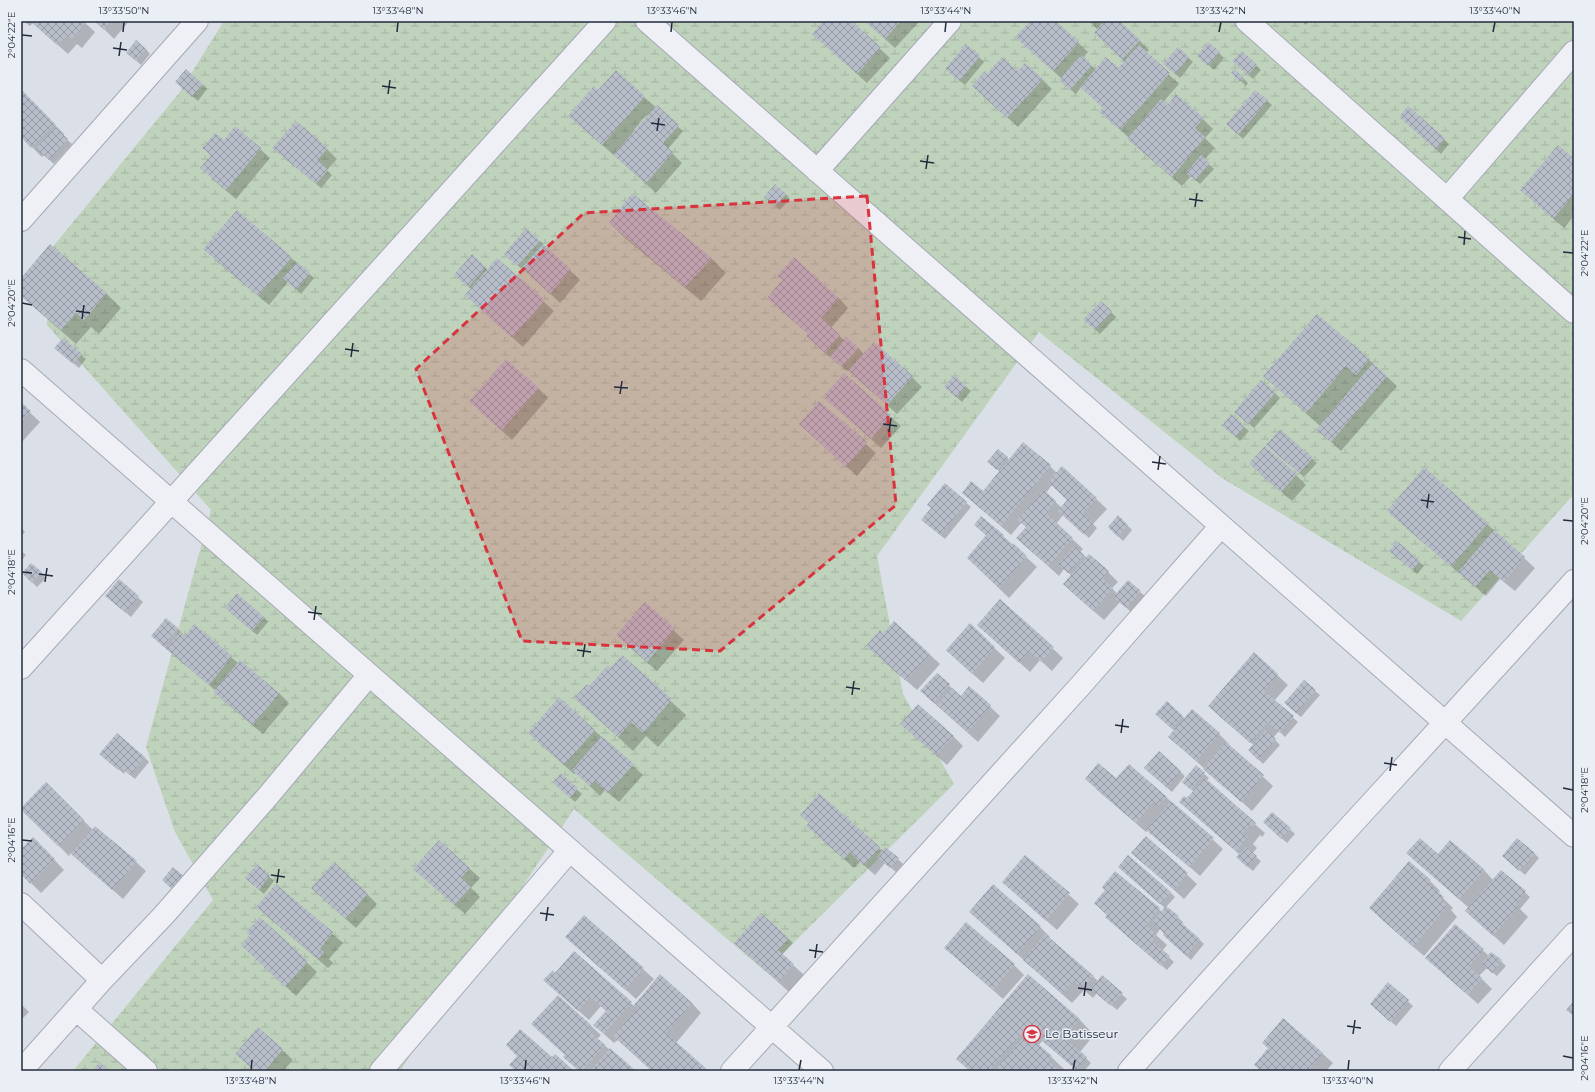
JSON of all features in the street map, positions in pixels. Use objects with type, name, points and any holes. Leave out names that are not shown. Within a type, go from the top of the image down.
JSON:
[{"type":"street","points":[[21,220],[196,21]]},
{"type":"street","points":[[21,668],[605,21]]},
{"type":"street","points":[[647,21],[1574,836]]},
{"type":"street","points":[[817,171],[950,21]]},
{"type":"street","points":[[1247,21],[1574,312]]},
{"type":"street","points":[[1447,199],[1574,52]]},
{"type":"street","points":[[21,370],[822,1071]]},
{"type":"street","points":[[732,1071],[1081,685],[1221,526]]},
{"type":"street","points":[[1129,1071],[1318,860],[1574,581]]},
{"type":"street","points":[[22,1071],[102,980],[164,915],[268,796],[369,675]]},
{"type":"street","points":[[381,1071],[570,850]]},
{"type":"street","points":[[21,904],[102,980]]},
{"type":"street","points":[[1450,1071],[1574,934]]},
{"type":"street","points":[[76,1009],[146,1071]]},
{"type":"highlighted area","points":[[867,196],[896,505],[720,651],[522,641],[416,369],[584,213]]},
{"type":"green space","points":[[224,21],[1574,21],[1574,494],[1461,621],[1222,478],[1039,332],[877,556],[903,694],[954,784],[765,971],[574,809],[400,1071],[73,1071],[213,900],[175,832],[146,747],[211,510],[47,325],[51,249],[179,93]]},
{"type":"building","points":[[30,21],[86,22],[72,39],[67,35],[57,45]]},
{"type":"building","points":[[94,21],[111,21],[104,30]]},
{"type":"building","points":[[823,21],[851,21],[881,47],[857,74],[812,34]]},
{"type":"building","points":[[865,21],[901,21],[885,39]]},
{"type":"building","points":[[1030,21],[1056,21],[1079,42],[1053,71],[1015,37]]},
{"type":"building","points":[[1104,21],[1120,21],[1140,40],[1122,60],[1094,33]]},
{"type":"building","points":[[136,40],[146,49],[136,61],[126,53]]},
{"type":"building","points":[[1208,42],[1220,52],[1208,66],[1197,56]]},
{"type":"building","points":[[966,44],[980,56],[959,81],[945,69]]},
{"type":"building","points":[[1139,45],[1170,73],[1120,130],[1099,112],[1103,108],[1080,87],[1106,57],[1118,68]]},
{"type":"building","points":[[1178,47],[1189,57],[1175,74],[1163,64]]},
{"type":"building","points":[[1242,51],[1257,65],[1248,75],[1232,61]]},
{"type":"building","points":[[1081,55],[1092,65],[1070,90],[1059,80]]},
{"type":"building","points":[[1002,57],[1018,71],[1025,63],[1043,79],[1007,118],[972,86],[984,72],[987,74]]},
{"type":"building","points":[[186,69],[203,84],[192,97],[175,82]]},
{"type":"building","points":[[1235,69],[1244,78],[1240,82],[1231,73]]},
{"type":"building","points":[[616,70],[645,96],[602,145],[568,116],[594,86],[598,90]]},
{"type":"building","points":[[21,89],[55,124],[31,148],[21,137]]},
{"type":"building","points":[[1255,90],[1268,100],[1238,135],[1226,124]]},
{"type":"building","points":[[1176,94],[1204,118],[1195,128],[1205,137],[1172,177],[1127,139],[1161,99],[1168,105]]},
{"type":"building","points":[[657,105],[679,125],[663,143],[673,152],[646,183],[613,155]]},
{"type":"building","points":[[1408,106],[1445,138],[1436,150],[1399,117]]},
{"type":"building","points":[[296,121],[328,148],[317,160],[328,170],[316,184],[272,148]]},
{"type":"building","points":[[235,126],[261,148],[226,190],[200,168],[211,155],[202,148],[215,133],[224,140]]},
{"type":"building","points":[[55,127],[68,139],[49,160],[36,149]]},
{"type":"building","points":[[1558,145],[1574,158],[1574,194],[1553,219],[1520,190]]},
{"type":"building","points":[[1201,155],[1210,163],[1195,180],[1186,173]]},
{"type":"building","points":[[775,184],[786,194],[775,206],[764,197]]},
{"type":"building","points":[[632,193],[712,258],[685,287],[609,223]]},
{"type":"building","points":[[237,210],[292,257],[258,296],[203,249]]},
{"type":"building","points":[[526,228],[540,241],[517,266],[504,254]]},
{"type":"building","points":[[50,244],[107,293],[84,320],[76,313],[61,330],[21,296],[21,278]]},
{"type":"building","points":[[543,244],[571,269],[550,294],[522,268]]},
{"type":"building","points":[[472,254],[486,267],[468,287],[454,275]]},
{"type":"building","points":[[794,257],[839,298],[821,318],[840,335],[825,353],[806,336],[808,334],[767,298],[782,280],[777,276]]},
{"type":"building","points":[[497,258],[545,300],[512,338],[465,295]]},
{"type":"building","points":[[297,262],[310,273],[296,290],[283,278]]},
{"type":"building","points":[[1101,301],[1112,311],[1095,330],[1083,320]]},
{"type":"building","points":[[1317,314],[1370,359],[1356,375],[1346,366],[1306,413],[1263,376]]},
{"type":"building","points":[[847,337],[858,348],[842,367],[830,357]]},
{"type":"building","points":[[63,338],[82,354],[73,364],[54,348]]},
{"type":"building","points":[[874,342],[913,376],[887,405],[848,371]]},
{"type":"building","points":[[506,359],[539,388],[501,431],[469,401]]},
{"type":"building","points":[[1373,363],[1387,376],[1331,442],[1316,430]]},
{"type":"building","points":[[844,373],[891,415],[871,439],[823,397]]},
{"type":"building","points":[[954,375],[966,386],[956,398],[944,387]]},
{"type":"building","points":[[1261,380],[1276,392],[1248,424],[1234,412]]},
{"type":"building","points":[[819,401],[867,442],[846,467],[799,424]]},
{"type":"building","points":[[21,402],[31,411],[21,422]]},
{"type":"building","points":[[1231,414],[1245,426],[1235,437],[1222,426]]},
{"type":"building","points":[[1280,429],[1313,458],[1299,473],[1266,445]]},
{"type":"building","points":[[1023,442],[1051,465],[1001,526],[962,493],[971,481],[983,491]]},
{"type":"building","points":[[1265,446],[1297,474],[1281,492],[1249,464]]},
{"type":"building","points":[[998,449],[1008,457],[997,470],[987,462]]},
{"type":"building","points":[[1062,466],[1097,498],[1083,513],[1093,523],[1083,534],[1058,511],[1067,500],[1048,482]]},
{"type":"building","points":[[1424,467],[1488,523],[1451,567],[1387,511]]},
{"type":"building","points":[[945,483],[967,502],[940,535],[921,520],[931,508],[927,505]]},
{"type":"building","points":[[1044,490],[1056,501],[1046,513],[1073,538],[1048,566],[1016,538],[1026,527],[1017,520]]},
{"type":"building","points":[[1118,515],[1128,525],[1118,537],[1108,527]]},
{"type":"building","points":[[981,516],[1004,535],[1002,537],[1011,545],[1013,543],[1027,556],[999,588],[967,558],[986,535],[974,525]]},
{"type":"building","points":[[1494,530],[1525,557],[1504,582],[1490,570],[1475,587],[1458,572]]},
{"type":"building","points":[[1397,541],[1420,561],[1412,570],[1389,551]]},
{"type":"building","points":[[1075,546],[1084,555],[1068,573],[1058,564]]},
{"type":"building","points":[[1089,554],[1109,571],[1102,578],[1113,588],[1093,611],[1063,584]]},
{"type":"building","points":[[31,563],[42,572],[32,583],[22,573]]},
{"type":"building","points":[[119,579],[139,596],[126,613],[105,596]]},
{"type":"building","points":[[1128,580],[1141,591],[1126,608],[1113,597]]},
{"type":"building","points":[[237,593],[264,617],[252,631],[225,608]]},
{"type":"building","points":[[1000,599],[1054,647],[1041,662],[1029,651],[1019,663],[977,625]]},
{"type":"building","points":[[645,602],[675,629],[647,662],[616,635]]},
{"type":"building","points":[[166,618],[178,628],[163,646],[151,636]]},
{"type":"building","points":[[894,621],[930,654],[906,681],[866,646],[880,630],[883,634]]},
{"type":"building","points":[[970,623],[995,647],[972,674],[946,650]]},
{"type":"building","points":[[194,624],[232,656],[209,685],[166,649],[180,632],[185,636]]},
{"type":"building","points":[[1254,652],[1278,674],[1264,691],[1294,716],[1280,733],[1268,722],[1250,743],[1208,706]]},
{"type":"building","points":[[622,655],[672,699],[643,733],[631,722],[618,737],[574,698],[587,684],[589,686],[608,665],[610,668]]},
{"type":"building","points":[[240,660],[279,693],[253,725],[213,692]]},
{"type":"building","points":[[937,673],[950,684],[934,703],[920,691]]},
{"type":"building","points":[[1304,680],[1316,690],[1296,713],[1284,703]]},
{"type":"building","points":[[969,686],[991,705],[968,732],[937,705],[952,688],[961,696]]},
{"type":"building","points":[[559,697],[595,730],[564,765],[528,733]]},
{"type":"building","points":[[1167,701],[1183,716],[1172,729],[1155,714]]},
{"type":"building","points":[[918,704],[954,736],[936,755],[900,724]]},
{"type":"building","points":[[1192,709],[1220,733],[1196,761],[1168,737]]},
{"type":"building","points":[[1265,730],[1276,739],[1258,760],[1248,750]]},
{"type":"building","points":[[117,733],[145,757],[130,775],[120,767],[118,770],[99,754]]},
{"type":"building","points":[[602,736],[634,764],[608,793],[595,781],[590,786],[572,770]]},
{"type":"building","points":[[1226,742],[1264,775],[1241,802],[1203,769]]},
{"type":"building","points":[[1159,751],[1181,771],[1167,788],[1144,768]]},
{"type":"building","points":[[1098,763],[1116,778],[1129,764],[1167,797],[1158,806],[1153,802],[1136,823],[1085,779]]},
{"type":"building","points":[[1196,765],[1205,773],[1191,790],[1182,782]]},
{"type":"building","points":[[561,773],[578,788],[570,798],[553,783]]},
{"type":"building","points":[[1205,778],[1256,823],[1252,828],[1250,826],[1243,833],[1248,837],[1236,851],[1179,802],[1184,796],[1187,798]]},
{"type":"building","points":[[46,782],[84,820],[58,846],[21,810],[21,808]]},
{"type":"building","points":[[819,793],[880,847],[864,866],[850,852],[844,859],[806,826],[809,823],[800,815]]},
{"type":"building","points":[[1171,801],[1214,838],[1189,867],[1146,830]]},
{"type":"building","points":[[1272,812],[1291,828],[1281,839],[1263,822]]},
{"type":"building","points":[[95,826],[137,861],[112,890],[71,854]]},
{"type":"building","points":[[1146,836],[1188,873],[1174,890],[1131,853]]},
{"type":"building","points":[[33,837],[55,859],[30,884],[21,874],[21,849]]},
{"type":"building","points":[[1420,838],[1438,854],[1450,840],[1485,870],[1459,899],[1406,853]]},
{"type":"building","points":[[1517,838],[1535,853],[1519,871],[1502,856]]},
{"type":"building","points":[[439,840],[470,868],[461,878],[471,887],[454,905],[413,869]]},
{"type":"building","points":[[885,847],[899,858],[890,868],[877,857]]},
{"type":"building","points":[[1246,847],[1257,856],[1247,867],[1236,857]]},
{"type":"building","points":[[1025,855],[1070,893],[1046,921],[1002,882]]},
{"type":"building","points":[[1128,855],[1171,892],[1160,904],[1118,867]]},
{"type":"building","points":[[1409,861],[1431,880],[1428,883],[1444,897],[1441,900],[1448,906],[1413,947],[1369,908]]},
{"type":"building","points":[[334,862],[368,893],[346,919],[311,888]]},
{"type":"building","points":[[257,864],[270,875],[259,890],[245,878]]},
{"type":"building","points":[[173,867],[185,877],[174,891],[162,880]]},
{"type":"building","points":[[1501,870],[1526,891],[1516,904],[1519,906],[1493,936],[1465,911]]},
{"type":"building","points":[[1115,871],[1160,908],[1146,925],[1157,935],[1152,941],[1170,956],[1161,966],[1105,917],[1107,915],[1094,903],[1105,890],[1102,887]]},
{"type":"building","points":[[276,884],[333,932],[320,949],[324,952],[318,959],[256,907]]},
{"type":"building","points":[[993,884],[1041,926],[1017,954],[969,912]]},
{"type":"building","points":[[1166,906],[1179,916],[1177,919],[1200,939],[1186,956],[1163,935],[1164,933],[1152,922]]},
{"type":"building","points":[[761,913],[789,938],[778,950],[794,964],[778,982],[734,943]]},
{"type":"building","points":[[584,915],[644,968],[625,990],[565,937]]},
{"type":"building","points":[[260,917],[308,961],[285,987],[241,945],[250,935],[246,932]]},
{"type":"building","points":[[966,922],[1015,964],[993,990],[944,948]]},
{"type":"building","points":[[1455,924],[1484,949],[1469,967],[1482,978],[1468,995],[1425,958]]},
{"type":"building","points":[[1045,934],[1094,976],[1083,988],[1073,981],[1062,994],[1023,960]]},
{"type":"building","points":[[574,951],[632,1002],[604,1034],[593,1025],[606,1011],[590,997],[578,1011],[543,980],[553,970],[555,973]]},
{"type":"building","points":[[1491,952],[1502,960],[1492,973],[1481,963]]},
{"type":"building","points":[[660,974],[692,1003],[666,1033],[709,1071],[652,1071],[613,1036],[638,1008],[634,1005]]},
{"type":"building","points":[[1028,974],[1080,1019],[1064,1038],[1087,1057],[1076,1070],[1027,1027],[989,1071],[970,1071],[956,1059]]},
{"type":"building","points":[[1102,975],[1123,993],[1111,1006],[1091,989]]},
{"type":"building","points":[[1388,982],[1409,1000],[1390,1022],[1370,1004]]},
{"type":"building","points":[[558,995],[591,1025],[587,1029],[605,1045],[582,1071],[579,1071],[563,1057],[565,1055],[531,1024]]},
{"type":"building","points":[[1574,1001],[1574,1016],[1566,1010]]},
{"type":"building","points":[[1283,1018],[1323,1053],[1308,1071],[1261,1071],[1254,1065],[1268,1048],[1262,1043]]},
{"type":"building","points":[[258,1027],[283,1049],[265,1071],[255,1071],[235,1054]]},
{"type":"building","points":[[520,1029],[552,1057],[555,1054],[572,1069],[570,1071],[516,1071],[509,1065],[517,1056],[506,1045]]},
{"type":"building","points":[[1026,1034],[1052,1056],[1048,1061],[1060,1071],[994,1071]]},
{"type":"building","points":[[610,1048],[636,1071],[590,1071]]},
{"type":"building","points":[[100,1062],[110,1071],[92,1071]]},
{"type":"place","name":"Le Batisseur","points":[[1032,1034]]}]
